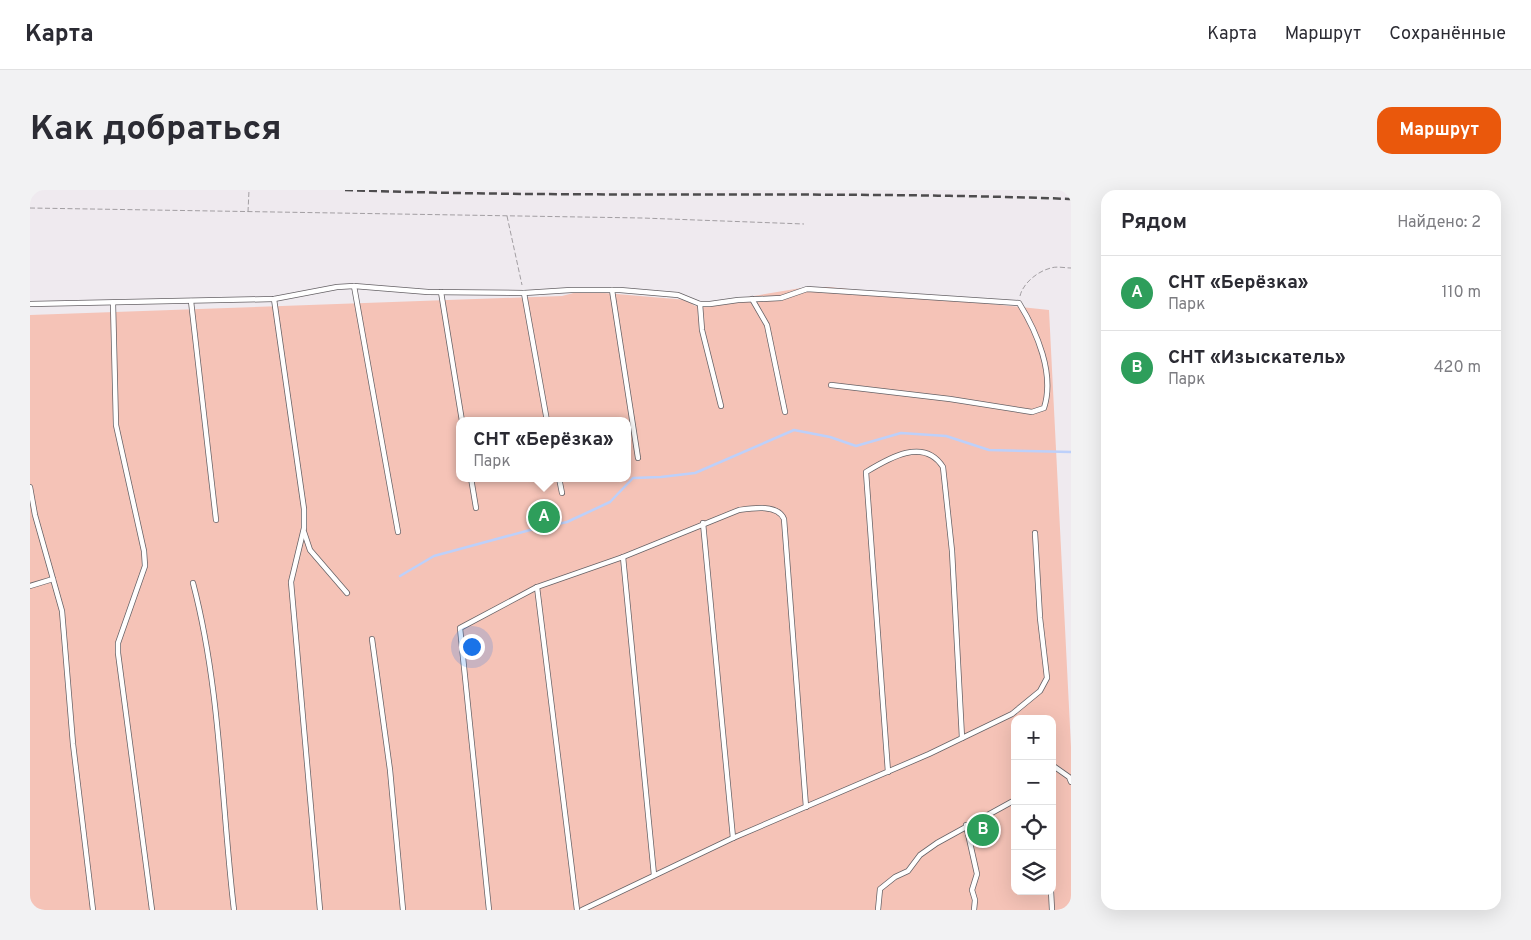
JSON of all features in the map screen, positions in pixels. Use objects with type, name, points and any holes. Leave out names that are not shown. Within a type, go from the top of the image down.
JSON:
[{"type":"lane","points":[[30,304],[274,299],[337,287],[354,286],[441,292],[524,293],[612,290],[678,295],[700,304],[781,298],[806,289],[1019,303],[1034,330],[1045,363],[1047,400],[1044,408],[1032,412],[950,399],[831,385]]},
{"type":"lane","points":[[354,286],[398,532]]},
{"type":"lane","points":[[612,290],[638,458]]},
{"type":"lane","points":[[441,292],[461,417]]},
{"type":"lane","points":[[524,293],[546,417]]},
{"type":"lane","points":[[274,299],[302,494],[304,531],[310,550],[347,592]]},
{"type":"lane","points":[[752,299],[767,325],[785,412]]},
{"type":"lane","points":[[191,301],[216,520]]},
{"type":"lane","points":[[113,303],[116,425],[144,551],[145,566],[118,643],[118,653],[152,910]]},
{"type":"lane","points":[[700,304],[702,330],[721,406]]},
{"type":"lane","points":[[888,772],[866,472],[898,454],[928,453],[938,459],[943,467],[952,551],[962,738]]},
{"type":"lane","points":[[472,482],[476,508]]},
{"type":"lane","points":[[560,482],[562,493]]},
{"type":"lane","points":[[30,487],[62,612],[73,744],[93,910]]},
{"type":"lane","points":[[489,910],[460,628],[537,587],[623,557],[739,510],[757,507],[776,510],[781,513],[784,519],[806,807]]},
{"type":"lane","points":[[704,523],[733,838]]},
{"type":"lane","points":[[304,531],[291,582],[320,910]]},
{"type":"lane","points":[[582,910],[733,838],[888,772],[962,738],[1012,714],[1040,691],[1045,684],[1035,533]]},
{"type":"lane","points":[[623,557],[654,875]]},
{"type":"lane","points":[[30,586],[53,579]]},
{"type":"lane","points":[[194,583],[204,624],[217,713],[234,910]]},
{"type":"lane","points":[[537,587],[577,910]]},
{"type":"lane","points":[[372,639],[390,770],[403,910]]},
{"type":"lane","points":[[1056,768],[1068,776],[1071,782]]},
{"type":"lane","points":[[878,910],[880,889],[895,876],[908,871],[920,855],[966,825],[1011,802]]},
{"type":"lane","points":[[966,825],[977,874],[972,890],[975,900],[974,910]]},
{"type":"lane","points":[[1050,895],[1052,910]]},
{"type":"path","points":[[248,212],[249,190]]},
{"type":"path","points":[[30,208],[642,218],[804,224]]},
{"type":"path","points":[[507,216],[524,293]]},
{"type":"path","points":[[1019,303],[1023,286],[1032,278],[1052,267],[1071,268]]},
{"type":"shaded area","points":[[829,287],[1049,310],[1071,747],[1071,910],[30,910],[30,315],[562,296],[581,291],[687,300],[695,306],[801,288]]},
{"type":"waterway","points":[[631,480],[633,478],[695,473],[794,430],[830,437],[856,446],[901,433],[946,436],[989,450],[1071,452]]},
{"type":"waterway","points":[[400,576],[434,556],[567,522],[610,502],[629,482]]},
{"type":"railway","points":[[345,190],[436,193],[890,195],[1071,199]]},
{"type":"place","name":"СНТ «Берёзка»","points":[[544,517]]},
{"type":"place","name":"СНТ «Изыскатель»","points":[[983,830]]}]
